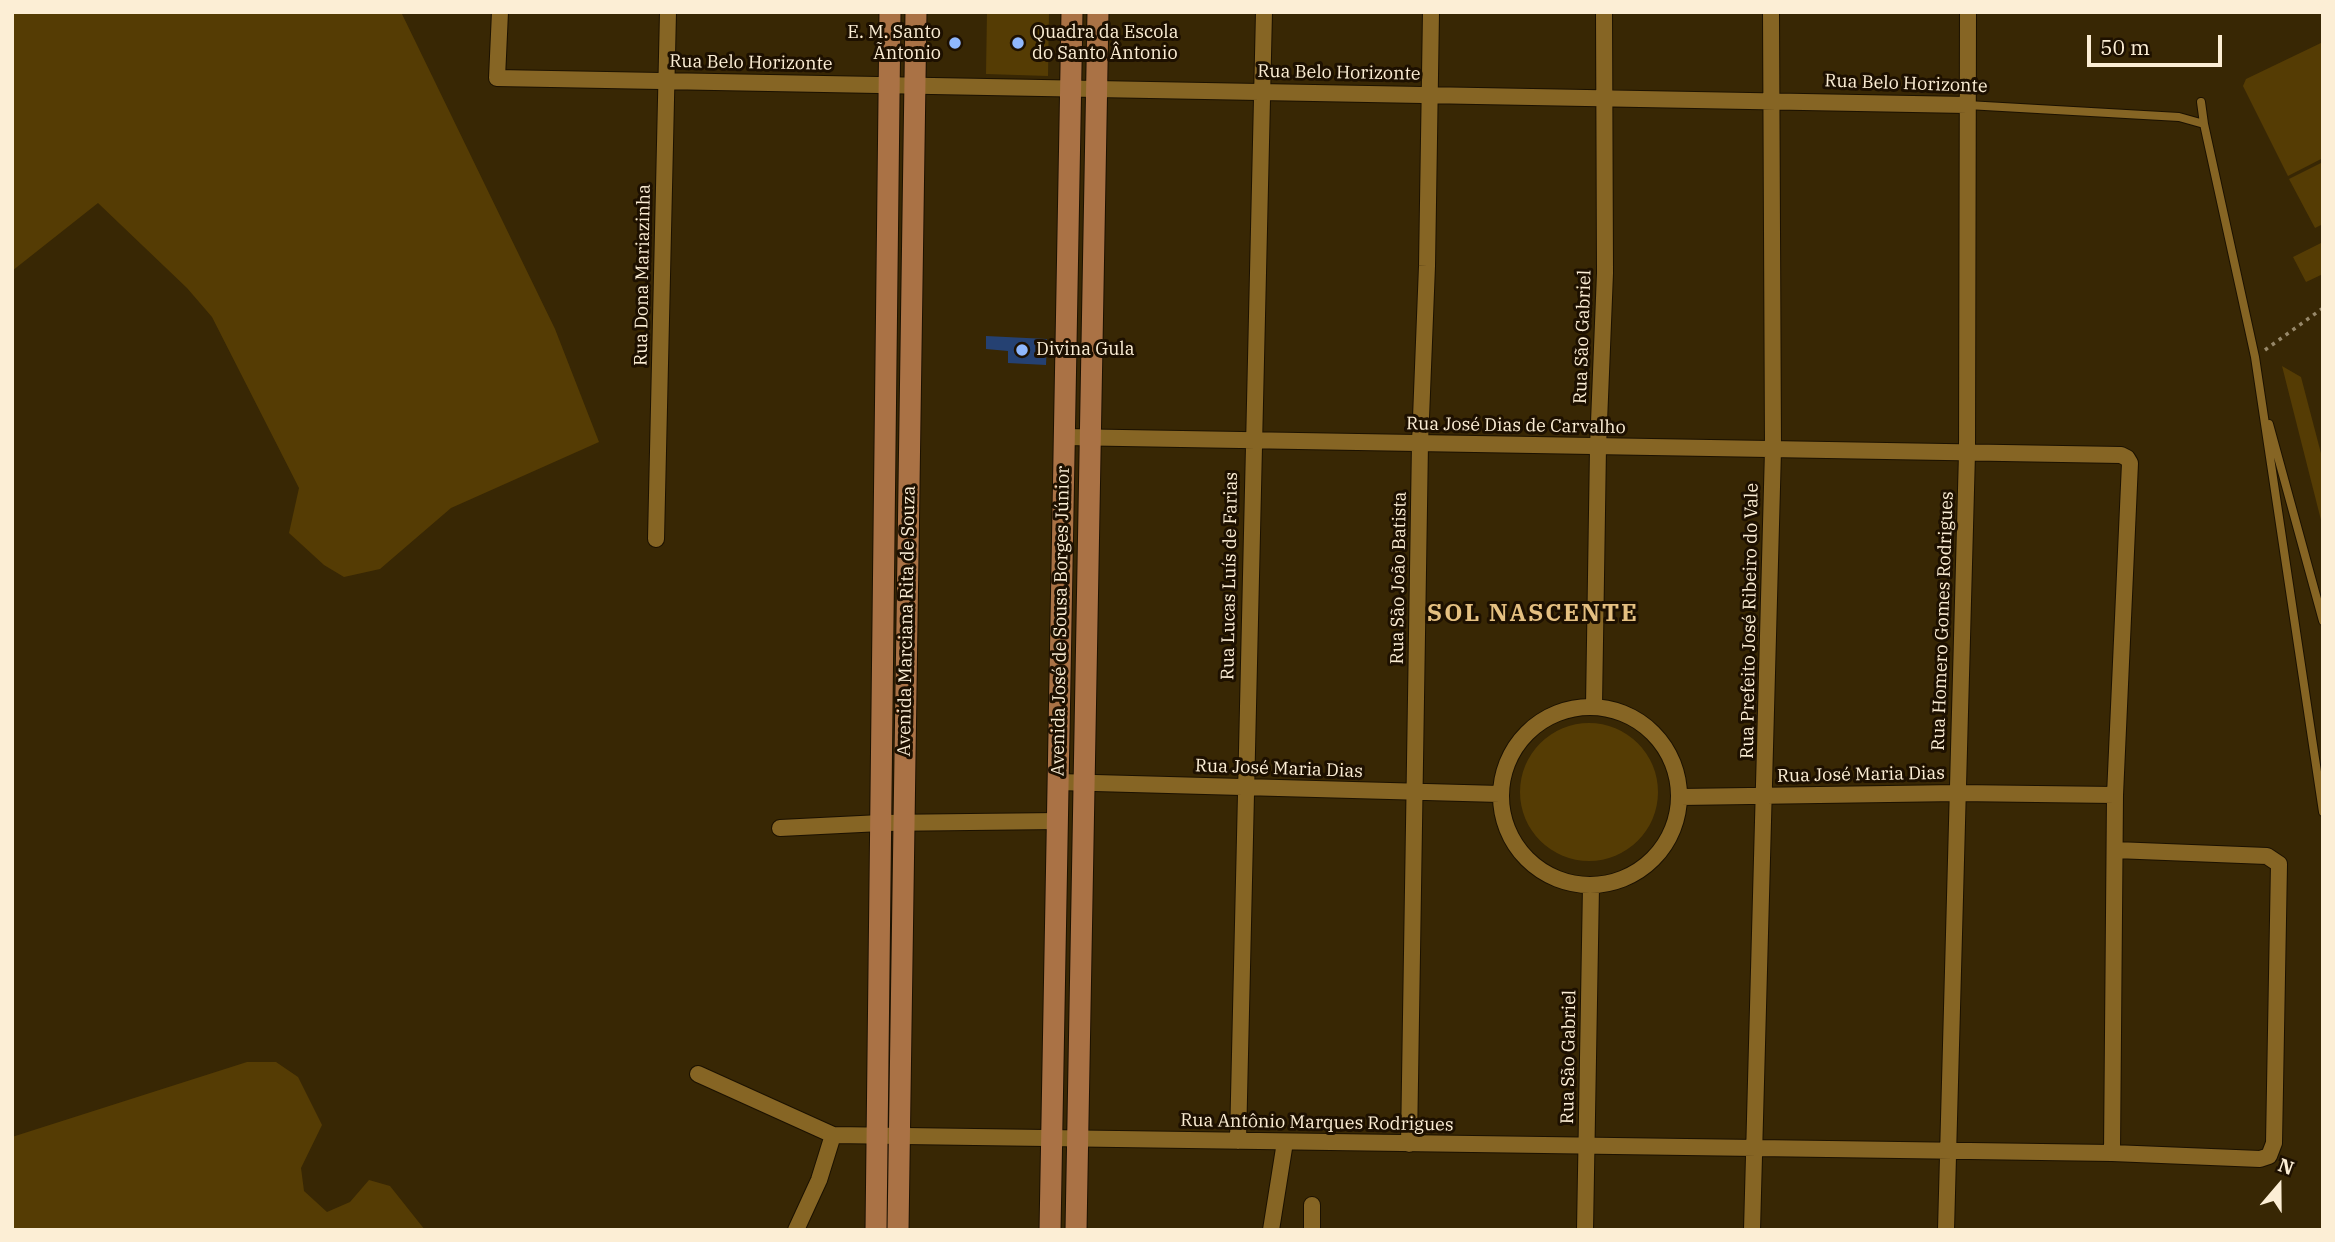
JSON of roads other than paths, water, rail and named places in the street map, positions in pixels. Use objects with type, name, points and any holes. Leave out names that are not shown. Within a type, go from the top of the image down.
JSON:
[{"type":"street","name":"Rua Belo Horizonte","points":[[500,12],[497,78],[1968,105]]},
{"type":"street","name":"Rua Dona Mariazinha","points":[[656,539],[668,12]]},
{"type":"street","name":"Avenida Marciana Rita de Souza","points":[[876,1230],[890,12]]},
{"type":"street","name":"Avenida Marciana Rita de Souza","points":[[898,1230],[916,12]]},
{"type":"street","name":"Avenida José de Sousa Borges Júnior","points":[[1050,1230],[1072,12]]},
{"type":"street","name":"Avenida José de Sousa Borges Júnior","points":[[1076,1230],[1098,12]]},
{"type":"street","name":"Rua Lucas Luís de Farias","points":[[1238,1141],[1252,441],[1264,12]]},
{"type":"street","name":"Rua São João Batista","points":[[1409,1144],[1420,443],[1431,12]]},
{"type":"street","name":"Rua São Gabriel","points":[[1594,706],[1598,447],[1605,272],[1604,12]]},
{"type":"street","name":"Rua Prefeito José Ribeiro do Vale","points":[[1752,1230],[1773,450],[1771,12]]},
{"type":"street","name":"Rua Homero Gomes Rodrigues","points":[[1946,1230],[1967,453],[1968,12]]},
{"type":"street","name":"Rua José Dias de Carvalho","points":[[1064,438],[2122,455],[2130,463],[2115,795],[2112,1153]]},
{"type":"street","points":[[1594,706],[1621,711],[1646,725],[1664,745],[1676,769],[1681,797],[1676,824],[1670,836],[1663,849],[1644,868],[1619,881],[1591,886],[1563,881],[1537,868],[1517,848],[1504,823],[1500,794],[1505,766],[1514,749],[1539,721],[1566,709],[1594,706]]},
{"type":"street","name":"Rua José Maria Dias","points":[[1058,782],[1500,794]]},
{"type":"street","name":"Rua José Maria Dias","points":[[1681,797],[1958,793],[2115,795]]},
{"type":"street","points":[[780,828],[881,823],[1059,821]]},
{"type":"street","name":"Rua Antônio Marques Rodrigues","points":[[698,1074],[833,1135],[1948,1153],[2112,1153],[2260,1160],[2269,1156],[2273,1150],[2281,872],[2279,864],[2267,856],[2115,850]]},
{"type":"street","name":"Rua São Gabriel","points":[[1585,1230],[1591,886]]},
{"type":"street","points":[[796,1230],[820,1180],[833,1135]]},
{"type":"street","points":[[1271,1230],[1285,1142]]},
{"type":"street","points":[[1312,1205],[1312,1230]]},
{"type":"lane","points":[[2201,102],[2255,358],[2323,812]]},
{"type":"lane","name":"Rua Belo Horizonte","points":[[1968,105],[2179,117],[2204,124]]},
{"type":"lane","points":[[2260,389],[2323,621]]},
{"type":"place","name":"E. M. Santo Ãntonio","points":[[955,43]]},
{"type":"place","name":"Quadra da Escola do Santo Ântonio","points":[[1018,43]]},
{"type":"place","name":"Divina Gula","points":[[1022,350]]},
{"type":"district","name":"SOL NASCENTE","points":[[1533,614]]}]
